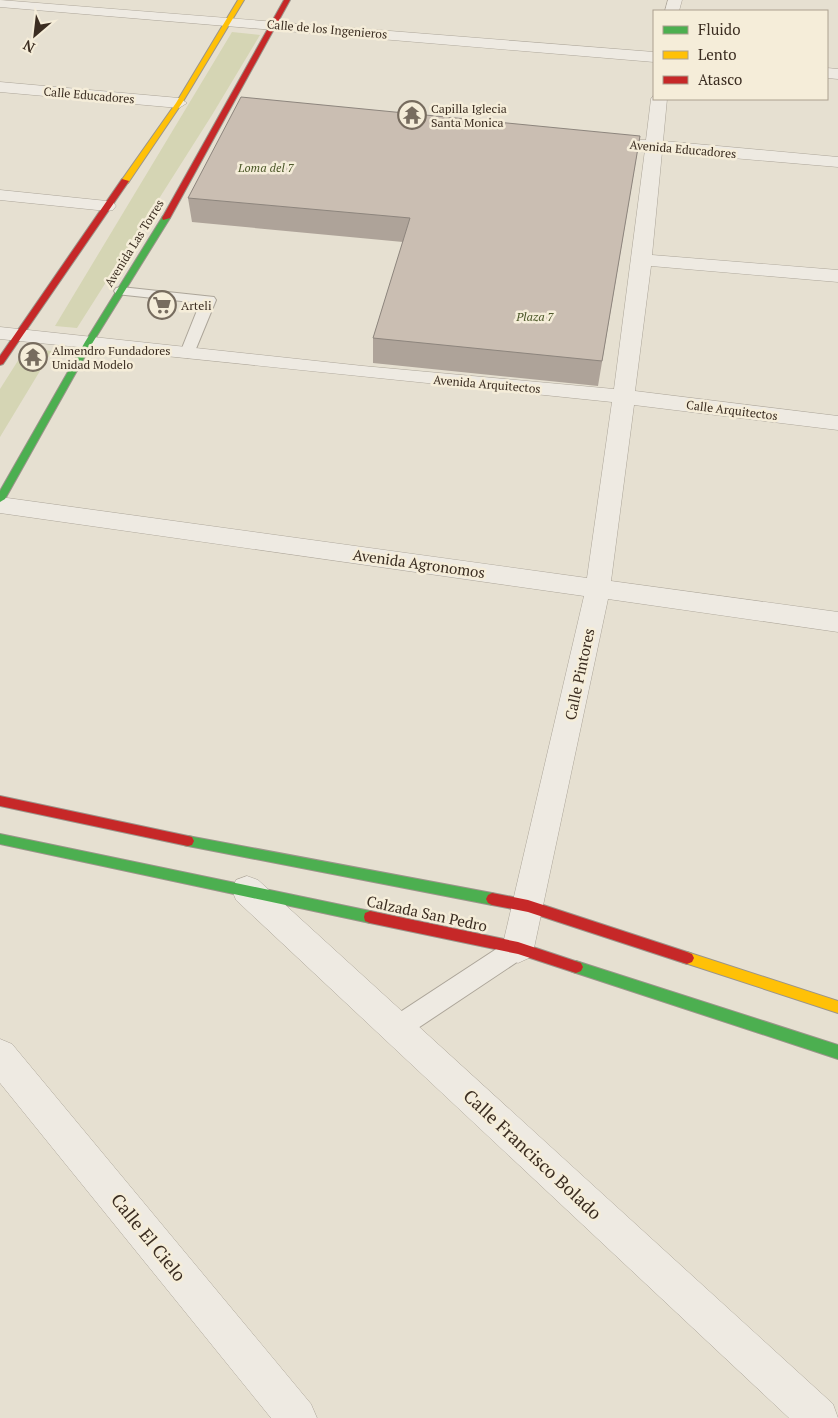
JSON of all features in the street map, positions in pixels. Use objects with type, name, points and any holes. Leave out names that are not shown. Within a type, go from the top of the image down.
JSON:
[{"type":"main road","points":[[0,362],[8,335],[107,206],[179,103],[241,0]]},
{"type":"main road","name":"Avenida Las Torres","points":[[0,499],[89,342],[172,210],[229,108],[272,24],[287,0]]},
{"type":"main road","name":"Calzada San Pedro","points":[[0,801],[261,856],[528,906],[838,1007]]},
{"type":"main road","name":"Calzada San Pedro","points":[[0,838],[518,948],[838,1052]]},
{"type":"street","name":"Calle de los Ingenieros","points":[[0,3],[653,57]]},
{"type":"street","name":"Calle Educadores","points":[[0,87],[179,103]]},
{"type":"street","points":[[625,397],[642,260],[658,100]]},
{"type":"street","points":[[229,108],[248,110]]},
{"type":"street","name":"Avenida Educadores","points":[[614,142],[838,162]]},
{"type":"street","points":[[0,195],[107,206]]},
{"type":"street","points":[[642,260],[838,276]]},
{"type":"street","name":"Avenida Arquitectos","points":[[8,335],[625,397]]},
{"type":"street","name":"Calle Arquitectos","points":[[625,397],[838,423]]},
{"type":"street","name":"Calle Pintores","points":[[518,948],[598,588],[625,397]]},
{"type":"street","name":"Avenida Agronomos","points":[[0,505],[838,622]]},
{"type":"street","name":"Calle Francisco Bolado","points":[[247,890],[819,1418]]},
{"type":"street","name":"Calle El Cielo","points":[[0,1056],[297,1418]]},
{"type":"lane","points":[[121,291],[208,300],[188,353]]},
{"type":"lane","points":[[396,1028],[518,948]]},
{"type":"green space","points":[[232,32],[260,35],[212,115],[77,328],[55,326]]},
{"type":"green space","points":[[26,348],[52,351],[0,437],[0,389]]},
{"type":"building","points":[[241,97],[640,136],[602,361],[373,338],[410,218],[188,198]]},
{"type":"traffic: fast","points":[[0,499],[89,342],[166,218]]},
{"type":"traffic: fast","points":[[0,839],[370,917]]},
{"type":"traffic: fast","points":[[188,841],[492,899]]},
{"type":"traffic: fast","points":[[576,967],[838,1052]]},
{"type":"traffic: slow","points":[[125,181],[179,103],[241,0]]},
{"type":"traffic: slow","points":[[687,958],[838,1007]]},
{"type":"traffic: jam","points":[[166,218],[287,0]]},
{"type":"traffic: jam","points":[[0,362],[125,181]]},
{"type":"traffic: jam","points":[[0,801],[188,841]]},
{"type":"traffic: jam","points":[[492,899],[528,906],[687,958]]},
{"type":"traffic: jam","points":[[370,917],[518,948],[576,967]]},
{"type":"place","name":"Capilla Iglecia Santa Monica","points":[[412,115]]},
{"type":"place","name":"Arteli","points":[[162,305]]},
{"type":"place","name":"Almendro Fundadores Unidad Modelo","points":[[33,357]]},
{"type":"park label","name":"Loma del 7","points":[[266,167]]},
{"type":"park label","name":"Plaza 7","points":[[535,316]]}]
